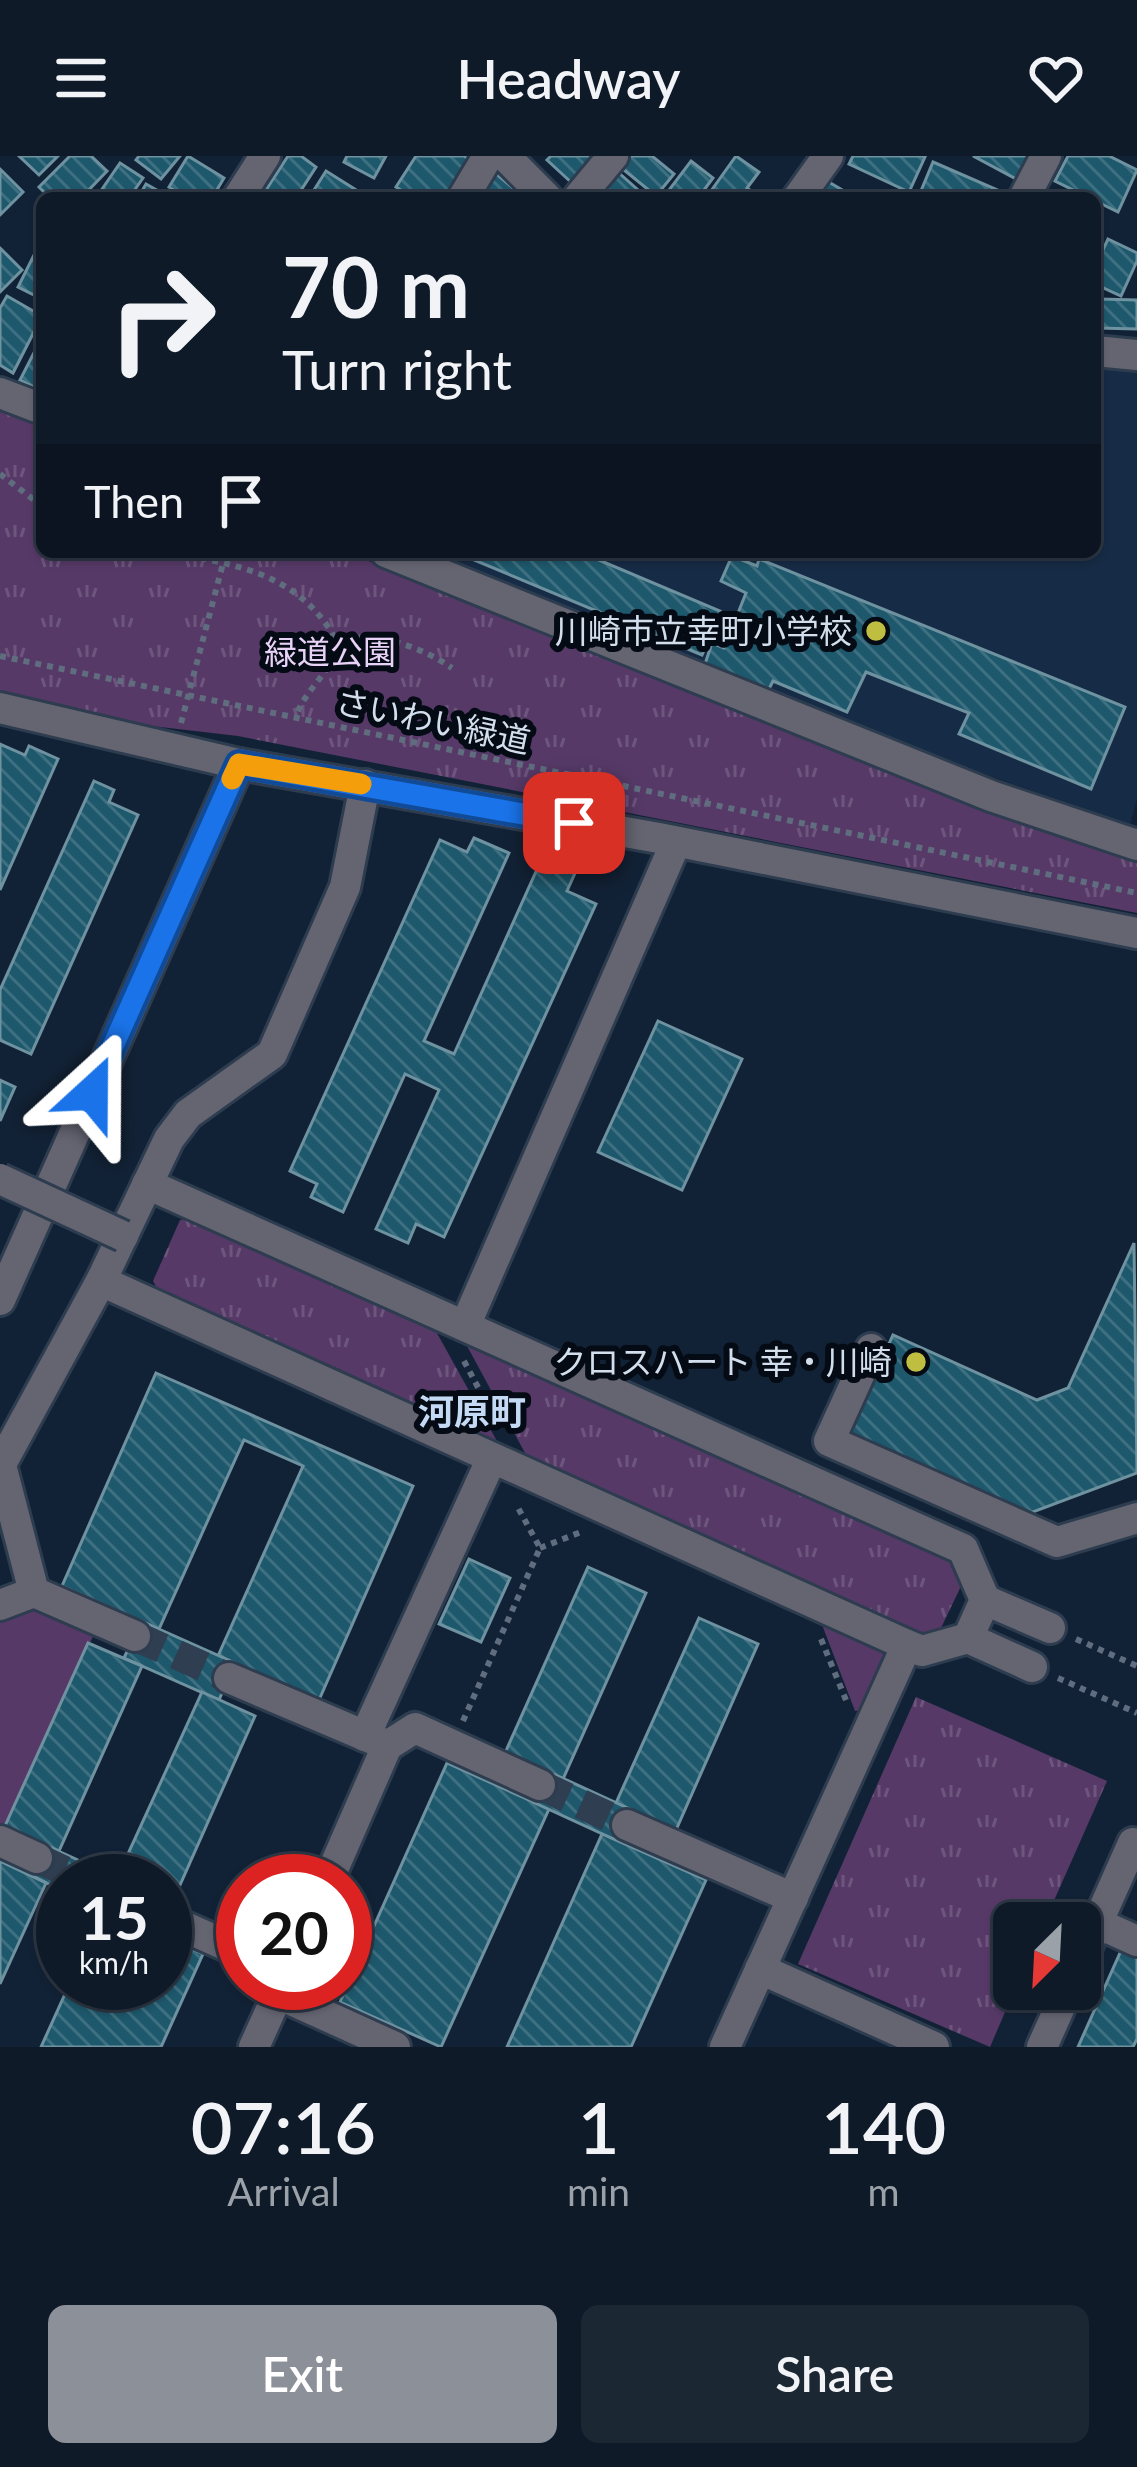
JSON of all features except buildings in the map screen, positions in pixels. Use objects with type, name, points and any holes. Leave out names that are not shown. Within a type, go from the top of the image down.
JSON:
[{"type":"street","points":[[242,192],[265,156]]},
{"type":"street","points":[[467,192],[488,156]]},
{"type":"street","points":[[505,156],[542,192]]},
{"type":"street","points":[[583,192],[613,156]]},
{"type":"street","points":[[802,192],[828,156]]},
{"type":"street","points":[[1027,192],[1046,156]]},
{"type":"street","points":[[1101,352],[1137,355]]},
{"type":"street","points":[[0,393],[36,407]]},
{"type":"street","points":[[401,558],[991,796],[1137,845]]},
{"type":"street","points":[[0,708],[239,764],[676,842],[1137,933]]},
{"type":"street","points":[[0,1300],[239,764]]},
{"type":"street","points":[[34,1592],[0,1466],[101,1281],[169,1139],[188,1114],[272,1054],[345,886],[364,785]]},
{"type":"street","points":[[453,1321],[676,842]]},
{"type":"street","points":[[0,1180],[123,1236]]},
{"type":"street","points":[[147,1184],[963,1549],[985,1600],[1050,1628]]},
{"type":"street","points":[[101,1281],[922,1651],[968,1638],[1032,1666]]},
{"type":"street","points":[[871,1349],[830,1441],[1057,1542],[1137,1518]]},
{"type":"street","points":[[337,1854],[376,1741],[492,1458]]},
{"type":"street","points":[[0,1605],[34,1592],[134,1636]]},
{"type":"street","points":[[968,1638],[985,1600]]},
{"type":"street","points":[[725,2047],[908,1645]]},
{"type":"street","points":[[229,1678],[376,1741],[415,1729],[540,1785]]},
{"type":"street","points":[[627,1825],[793,1898]]},
{"type":"street","points":[[0,1840],[36,1858]]},
{"type":"street","points":[[1101,1914],[1133,1843]]},
{"type":"street","points":[[1101,1925],[1137,1941]]},
{"type":"street","points":[[760,1970],[934,2047]]},
{"type":"street","points":[[254,2047],[270,2010]]},
{"type":"street","points":[[323,2010],[395,2047]]},
{"type":"street","points":[[1042,2047],[1059,2010]]},
{"type":"path","points":[[0,474],[36,501]]},
{"type":"path","points":[[200,558],[280,582],[304,598],[335,641],[335,652],[300,703],[296,717]]},
{"type":"path","points":[[181,722],[225,558]]},
{"type":"path","points":[[335,641],[352,636],[410,646],[452,668]]},
{"type":"path","name":"さいわい緑道","points":[[0,656],[1137,893]]},
{"type":"path","points":[[453,1321],[523,1472]]},
{"type":"path","points":[[452,1746],[540,1548],[492,1458]]},
{"type":"path","points":[[805,1599],[863,1741]]},
{"type":"path","points":[[1050,1628],[1137,1666]]},
{"type":"path","points":[[1032,1666],[1137,1713]]},
{"type":"shaded area","name":"川崎市立幸町小学校","points":[[1101,364],[1137,367],[1137,799],[1130,825],[902,745],[440,558],[1101,558]]},
{"type":"green space","name":"緑道公園","points":[[0,407],[36,420],[36,558],[361,558],[954,795],[1137,853],[1137,913],[238,736],[109,721],[0,696]]},
{"type":"green space","points":[[200,1216],[428,1317],[503,1452],[163,1299],[153,1281],[180,1220]]},
{"type":"green space","points":[[460,1333],[950,1551],[962,1584],[941,1628],[911,1638],[531,1464]]},
{"type":"green space","points":[[38,1605],[96,1630],[5,1826],[0,1824],[0,1620]]},
{"type":"green space","points":[[821,1622],[879,1648],[887,1661],[863,1710],[855,1711]]},
{"type":"green space","points":[[916,1697],[1107,1781],[1053,1902],[993,1902],[993,2010],[1006,2010],[990,2047],[798,1964]]},
{"type":"tunnel","points":[[135,1636],[229,1678]]},
{"type":"tunnel","points":[[540,1785],[627,1825]]},
{"type":"slow traffic","points":[[232,779],[239,764],[361,784]]},
{"type":"place","name":"川崎市立幸町小学校","points":[[876,631]]},
{"type":"place","name":"クロスハート 幸・川崎","points":[[916,1362]]},
{"type":"district","name":"河原町","points":[[472,1412]]},
{"type":"route","points":[[92,1093],[239,764],[574,823]]}]
